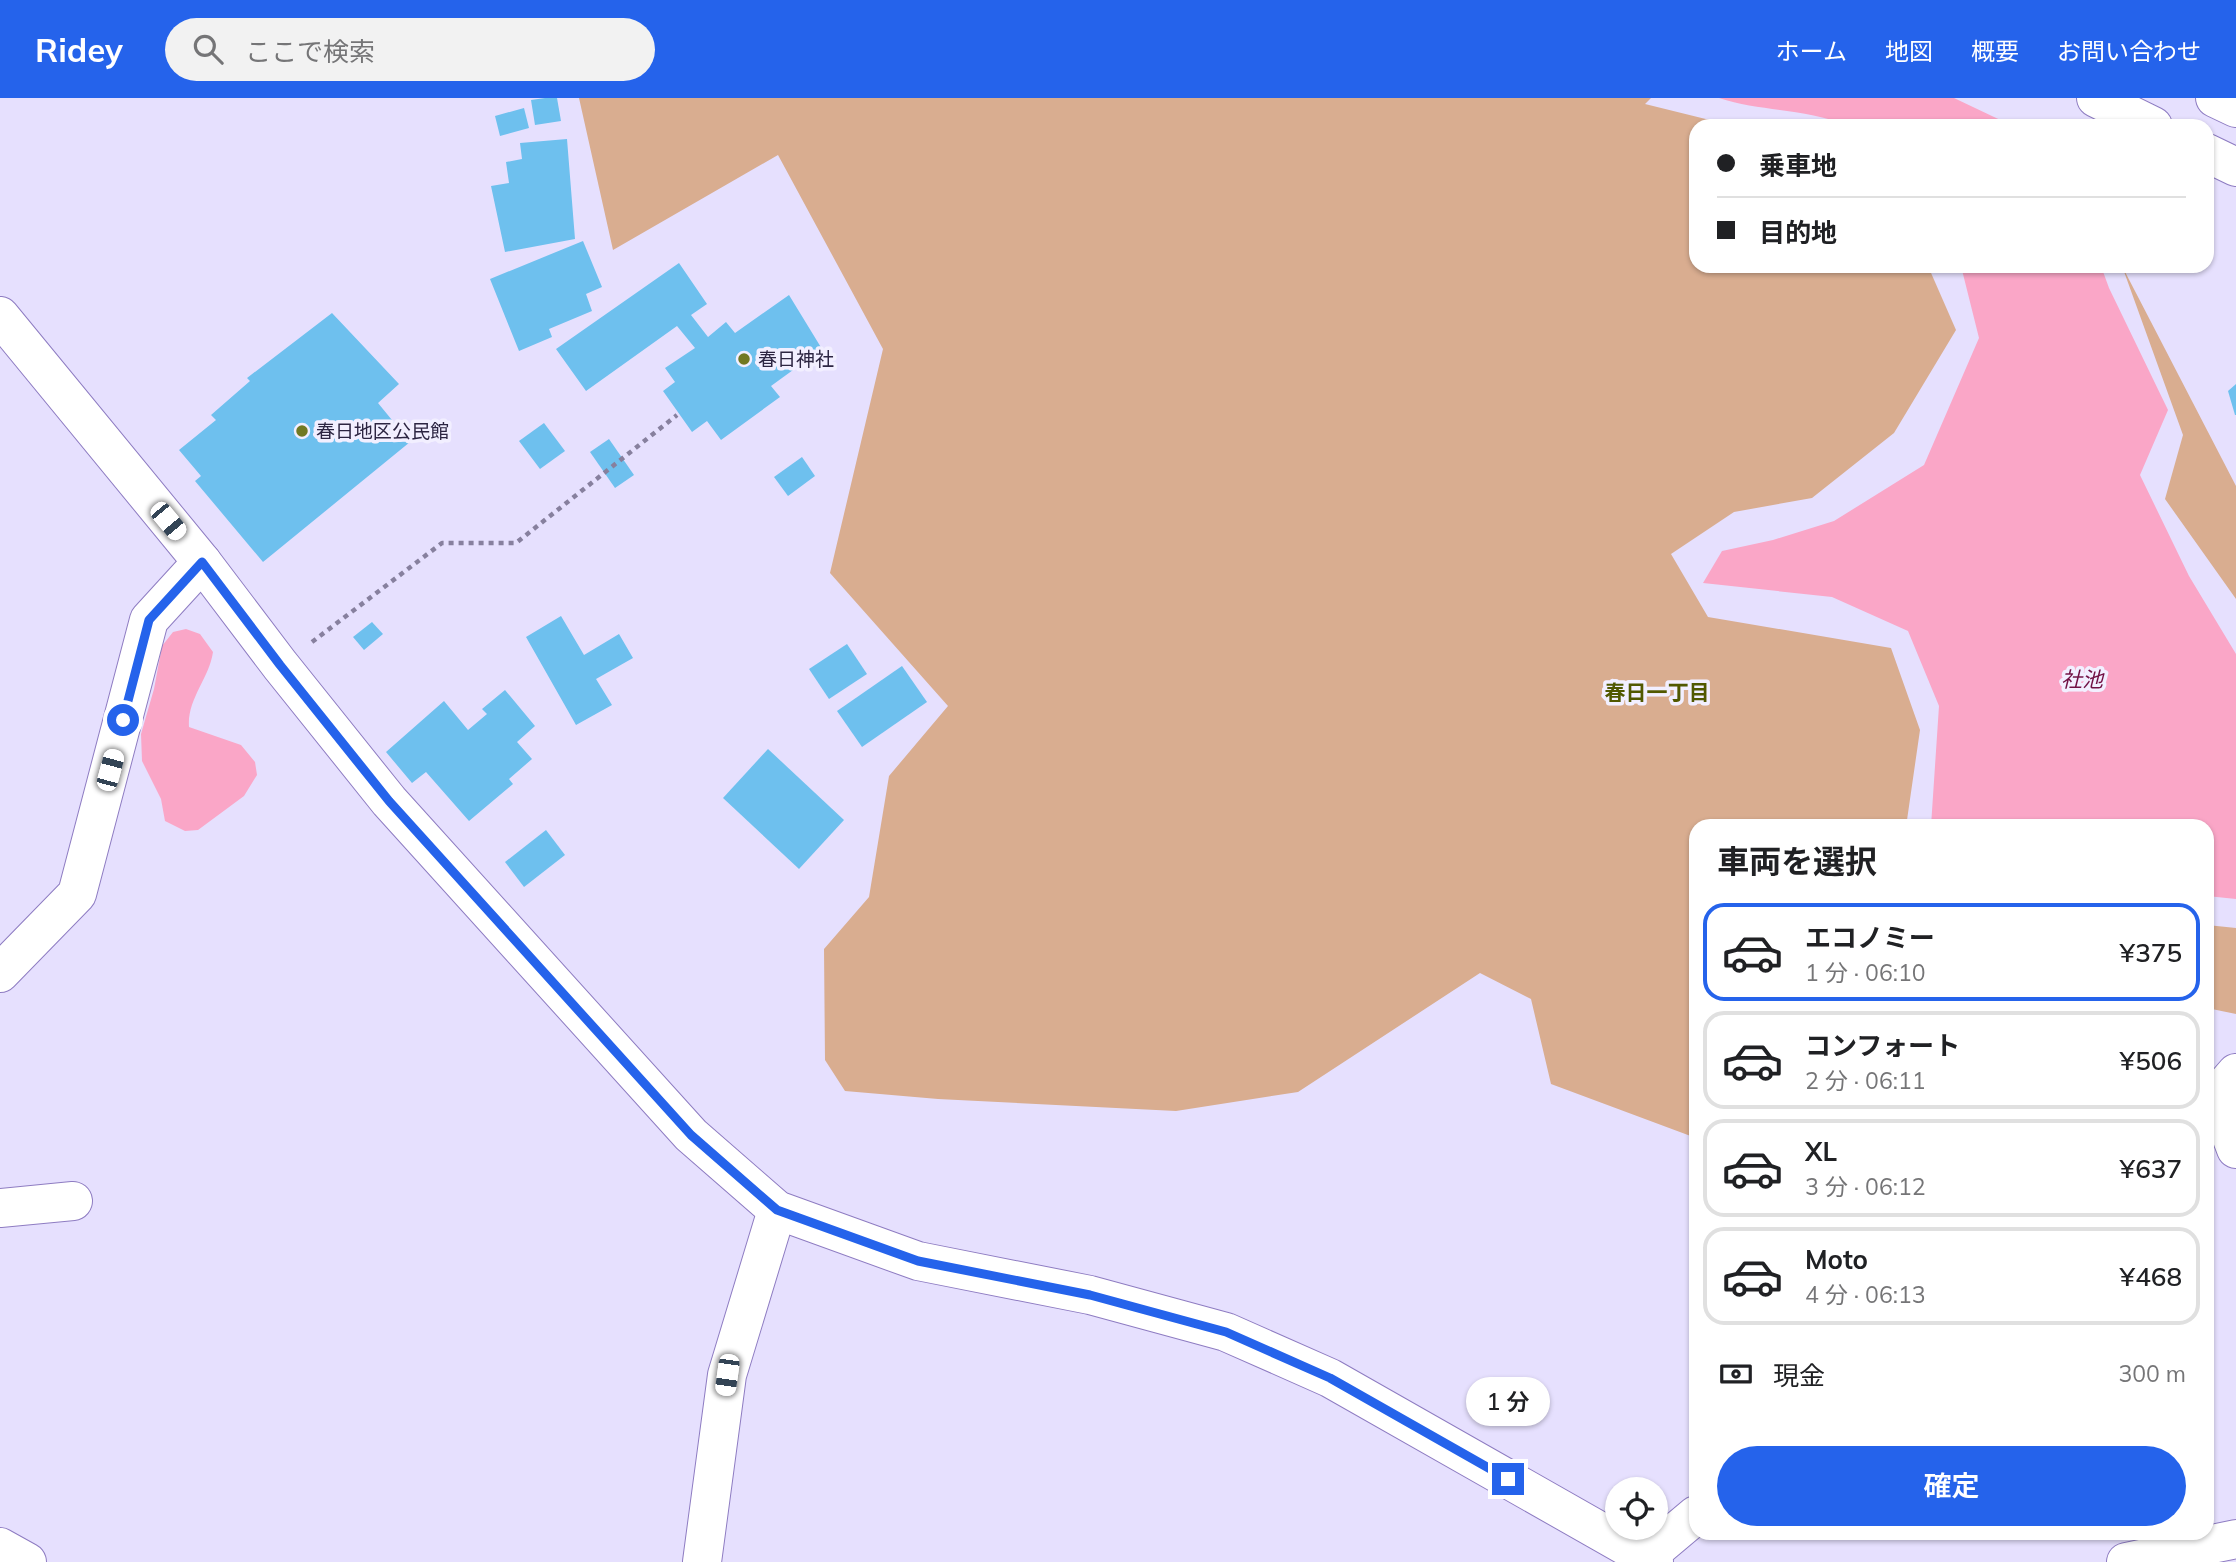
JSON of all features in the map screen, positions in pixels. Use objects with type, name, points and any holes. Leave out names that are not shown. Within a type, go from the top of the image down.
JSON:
[{"type":"street","points":[[2096,98],[2139,119]]},
{"type":"street","points":[[2215,98],[2236,108]]},
{"type":"street","points":[[2214,156],[2236,167]]},
{"type":"street","points":[[0,316],[202,562],[389,801],[691,1135],[777,1210],[918,1261],[1090,1295],[1226,1332],[1330,1378],[1650,1560],[1689,1522]]},
{"type":"street","points":[[0,974],[77,894],[149,620],[202,562]]},
{"type":"street","points":[[2220,1086],[2236,1149]]},
{"type":"street","points":[[0,1208],[73,1201]]},
{"type":"street","points":[[702,1562],[727,1375],[777,1210]]},
{"type":"street","points":[[2126,1562],[2236,1539]]},
{"type":"street","points":[[0,1547],[27,1562]]},
{"type":"path","points":[[280,665],[442,543],[516,542],[677,415]]},
{"type":"shaded area","points":[[579,98],[1651,98],[1645,104],[1706,119],[1689,119],[1689,273],[1931,273],[1956,330],[1894,433],[1812,498],[1734,512],[1671,554],[1708,617],[1891,648],[1920,730],[1907,819],[1689,819],[1689,1135],[1551,1084],[1531,999],[1480,973],[1298,1092],[1176,1111],[938,1099],[845,1091],[825,1060],[824,949],[869,897],[889,776],[948,706],[830,573],[883,349],[778,155],[613,250]]},
{"type":"shaded area","points":[[2125,273],[2236,486],[2236,599],[2165,499],[2183,435]]},
{"type":"shaded area","points":[[2214,926],[2236,928],[2236,1014],[2214,1009]]},
{"type":"water","points":[[1719,98],[1954,98],[1998,119],[1828,119]]},
{"type":"water","name":"社池","points":[[1963,273],[2104,273],[2168,410],[2140,475],[2189,576],[2236,654],[2236,899],[2214,897],[2214,819],[1931,819],[1939,706],[1908,631],[1832,597],[1703,583],[1722,551],[1773,540],[1834,521],[1924,465],[1979,338]]},
{"type":"water","points":[[186,629],[200,634],[213,652],[191,707],[189,727],[241,745],[255,762],[257,775],[244,796],[198,830],[185,831],[165,821],[161,799],[142,761],[141,734],[154,689],[162,646],[173,632]]},
{"type":"building","points":[[557,98],[561,121],[535,125],[531,100]]},
{"type":"building","points":[[524,108],[529,128],[500,136],[495,116]]},
{"type":"building","points":[[567,139],[575,239],[505,252],[491,186],[509,183],[506,162],[522,159],[520,143]]},
{"type":"building","points":[[583,241],[602,287],[586,294],[592,311],[549,329],[552,337],[519,351],[490,279]]},
{"type":"building","name":"春日神社","points":[[679,263],[707,304],[691,315],[708,337],[726,322],[735,333],[789,295],[822,349],[771,386],[780,397],[721,440],[707,421],[692,432],[663,391],[675,382],[665,368],[695,348],[677,326],[586,391],[556,349]]},
{"type":"building","name":"春日地区公民館","points":[[332,313],[399,384],[378,403],[410,442],[263,562],[195,481],[201,476],[179,450],[216,420],[211,415],[250,381],[247,378]]},
{"type":"building","points":[[2236,384],[2236,415],[2235,415],[2228,391]]},
{"type":"building","points":[[544,423],[565,451],[540,469],[519,441]]},
{"type":"building","points":[[609,439],[634,475],[615,488],[590,452]]},
{"type":"building","points":[[802,457],[815,476],[788,496],[774,477]]},
{"type":"building","points":[[561,616],[584,655],[619,634],[633,658],[596,679],[612,705],[576,725],[526,637]]},
{"type":"building","points":[[372,622],[383,634],[364,650],[353,637]]},
{"type":"building","points":[[847,644],[867,674],[829,699],[809,669]]},
{"type":"building","points":[[902,666],[927,702],[862,747],[837,711]]},
{"type":"building","points":[[505,690],[535,726],[517,742],[532,759],[509,779],[513,784],[469,821],[426,772],[412,783],[386,752],[444,701],[468,730],[487,714],[482,709]]},
{"type":"building","points":[[768,749],[844,820],[799,869],[723,798]]},
{"type":"building","points":[[546,830],[565,855],[524,887],[505,862]]},
{"type":"place","name":"春日神社","points":[[744,359]]},
{"type":"place","name":"春日地区公民館","points":[[302,431]]},
{"type":"district","name":"春日一丁目","points":[[1657,693]]},
{"type":"route","points":[[123,720],[149,620],[202,562],[389,801],[691,1135],[777,1210],[918,1261],[1090,1295],[1226,1332],[1330,1378],[1508,1479]]}]
